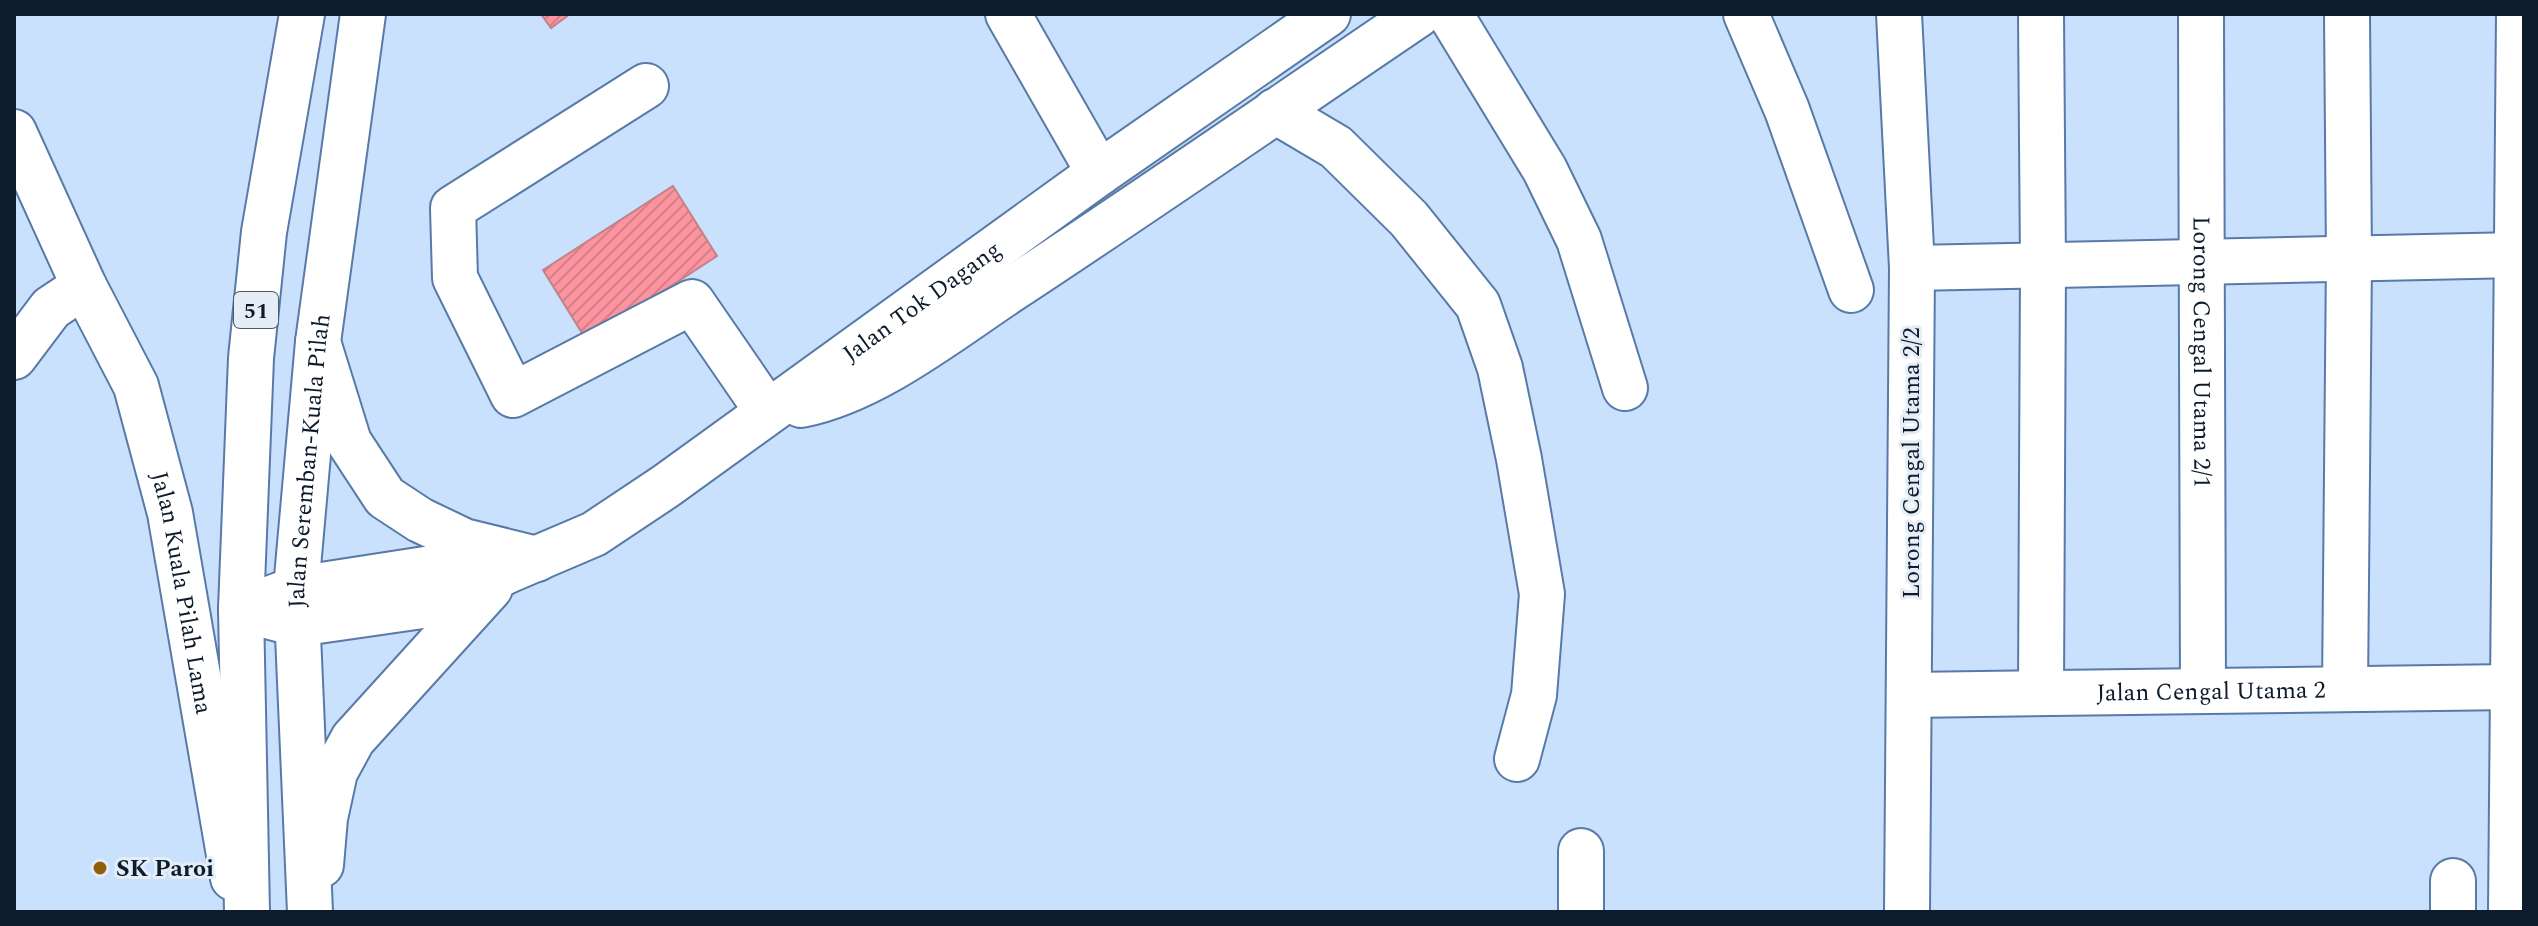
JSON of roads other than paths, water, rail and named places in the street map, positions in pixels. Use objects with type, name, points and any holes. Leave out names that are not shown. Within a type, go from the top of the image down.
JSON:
[{"type":"main road","name":"51","points":[[247,912],[241,609],[251,358],[264,232],[302,14]]},
{"type":"main road","name":"Jalan Seremban-Kuala Pilah","points":[[313,912],[297,607],[318,342],[363,14]]},
{"type":"main road","points":[[1008,14],[1099,173]]},
{"type":"main road","name":"Jalan Tok Dagang","points":[[241,609],[297,607],[445,566],[521,565],[594,534],[666,486],[1099,173],[1328,14]]},
{"type":"main road","points":[[646,86],[453,208],[455,278],[513,395],[692,302],[767,411],[827,400],[897,365],[1419,14]]},
{"type":"main road","points":[[1450,14],[1545,170],[1579,240],[1625,388]]},
{"type":"main road","points":[[1746,14],[1787,110],[1851,290]]},
{"type":"main road","name":"Lorong Cengal Utama 2/2","points":[[1899,14],[1912,268],[1907,912]]},
{"type":"main road","points":[[2041,14],[2041,693]]},
{"type":"main road","name":"Lorong Cengal Utama 2/1","points":[[2201,14],[2203,691]]},
{"type":"main road","points":[[2345,689],[2349,259],[2347,14]]},
{"type":"main road","points":[[2511,912],[2519,14]]},
{"type":"main road","points":[[1275,111],[1336,147],[1409,219],[1478,305],[1500,368],[1542,594],[1534,695],[1517,759]]},
{"type":"main road","name":"Jalan Kuala Pilah Lama","points":[[14,132],[23,179],[136,386],[170,513],[239,912]]},
{"type":"main road","points":[[1912,268],[2518,255]]},
{"type":"main road","points":[[14,357],[51,308],[84,286]]},
{"type":"main road","points":[[313,912],[325,818],[335,772],[353,739],[521,565],[420,520],[385,497],[349,442],[318,342]]},
{"type":"main road","name":"Jalan Cengal Utama 2","points":[[1909,695],[2513,687]]},
{"type":"main road","points":[[1581,851],[1581,912]]},
{"type":"place","name":"SK Paroi","points":[[100,868]]}]
